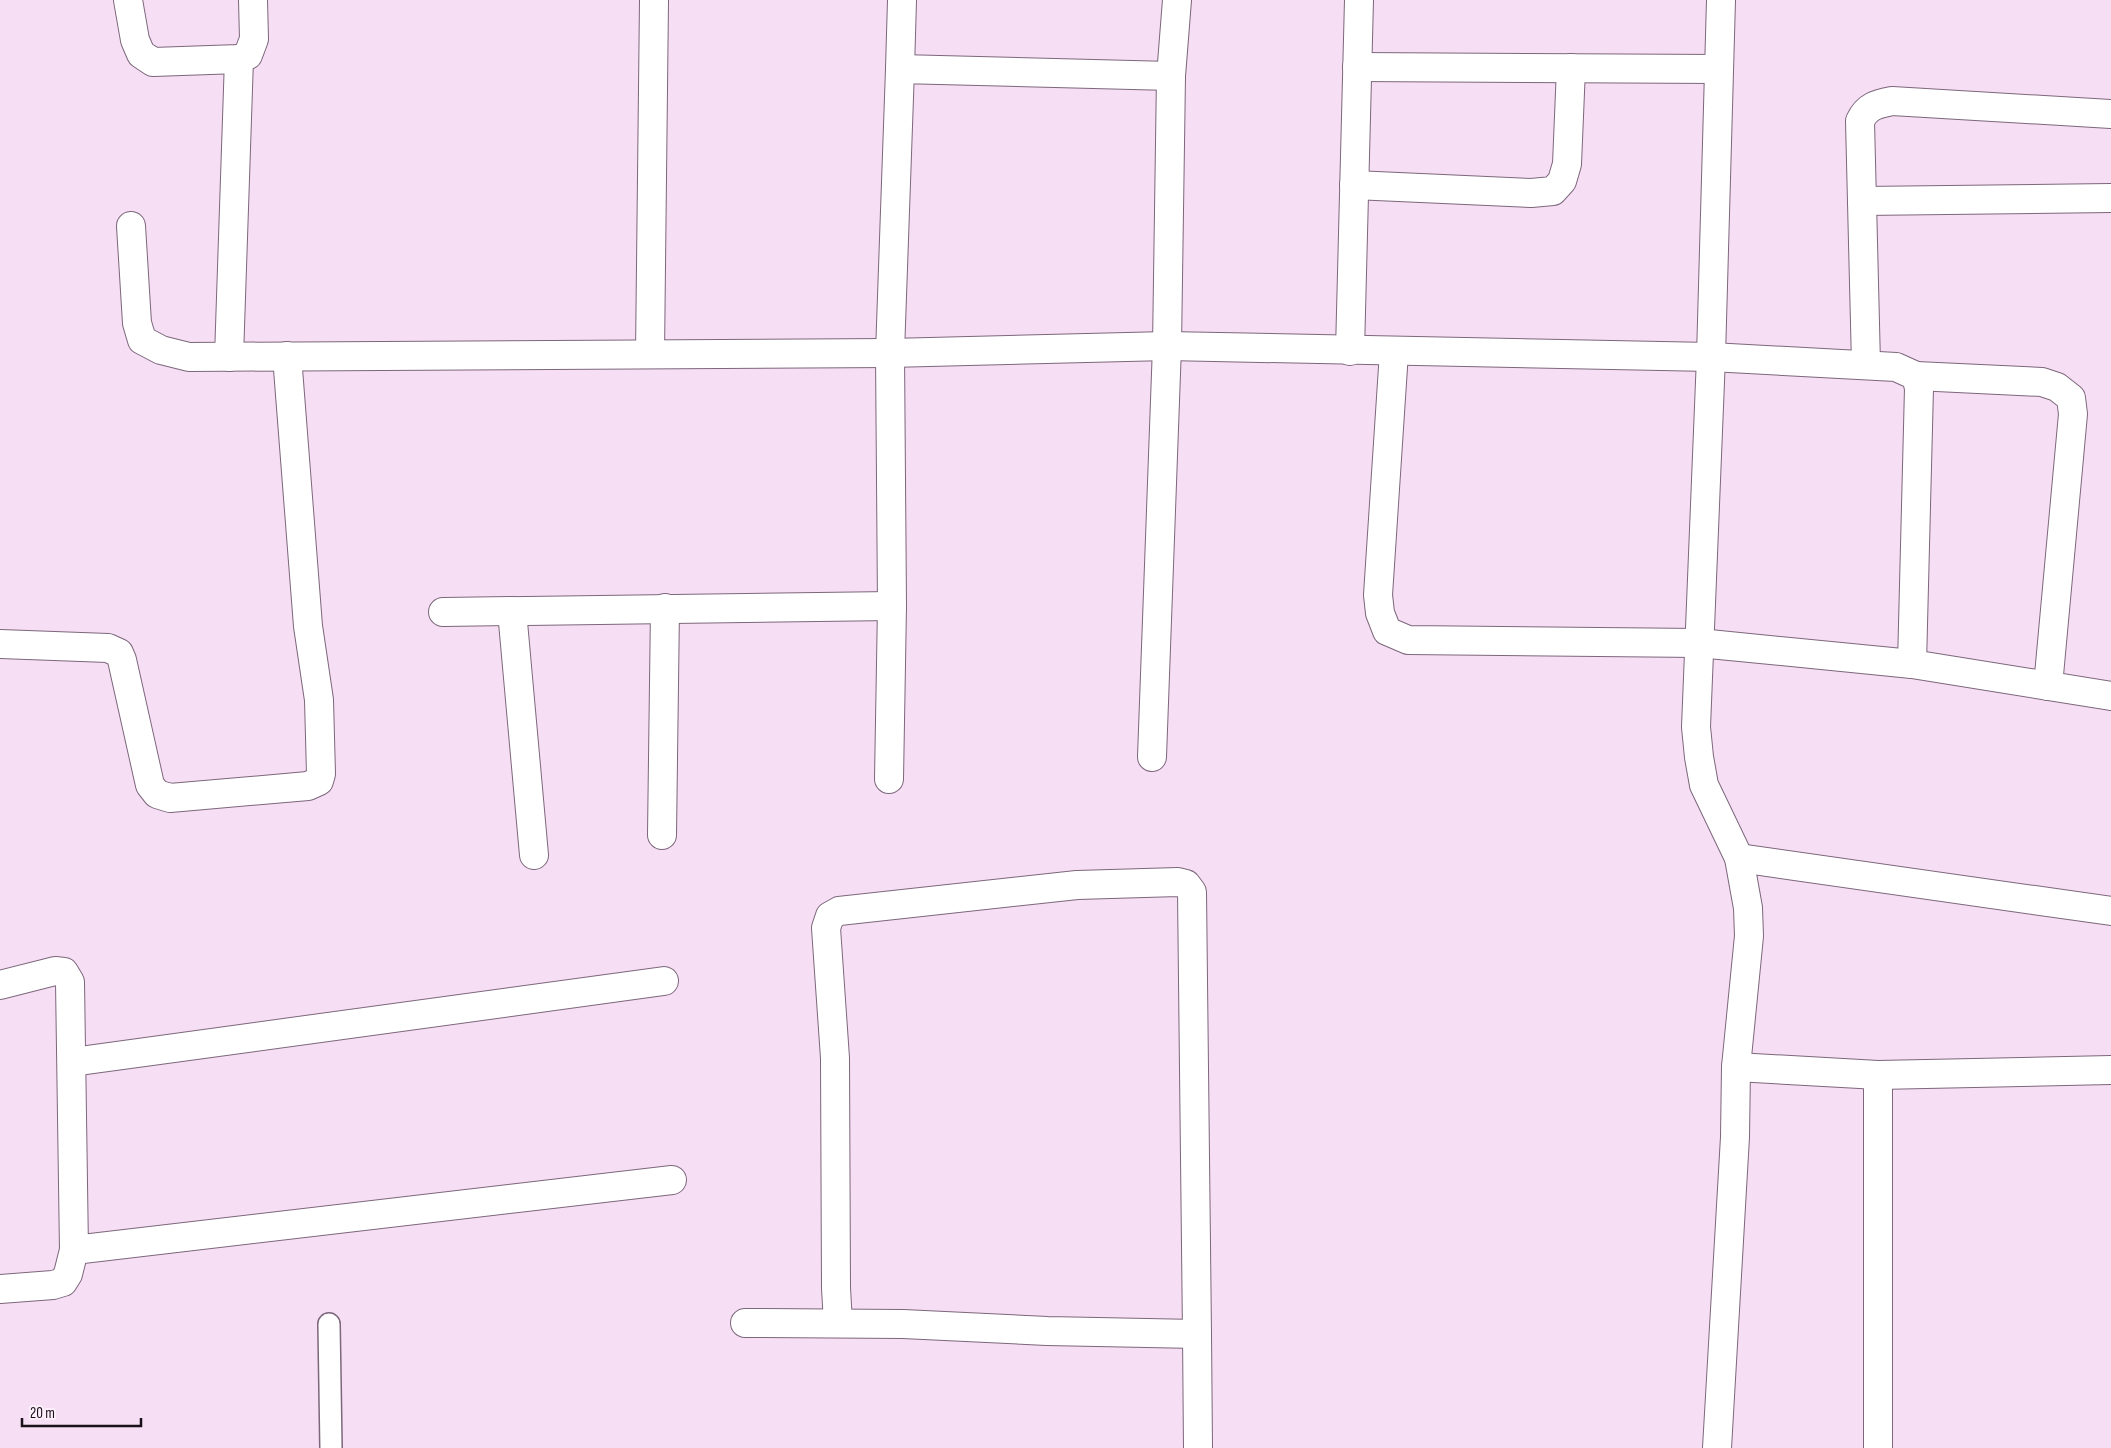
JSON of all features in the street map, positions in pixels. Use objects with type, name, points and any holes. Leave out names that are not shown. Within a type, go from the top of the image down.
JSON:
[{"type":"street","points":[[128,0],[136,40],[141,54],[153,62],[238,58],[248,55],[254,39],[253,0]]},
{"type":"street","points":[[650,354],[654,0]]},
{"type":"street","points":[[889,779],[892,606],[890,353],[902,0]]},
{"type":"street","points":[[1152,757],[1167,346],[1170,76],[1177,0]]},
{"type":"street","points":[[1350,351],[1359,0]]},
{"type":"street","points":[[1717,1448],[1735,1137],[1736,1067],[1748,936],[1748,908],[1739,858],[1704,785],[1696,727],[1711,357],[1721,0]]},
{"type":"street","points":[[229,357],[238,58]]},
{"type":"street","points":[[1358,67],[1719,69]]},
{"type":"street","points":[[1354,185],[1531,193],[1553,191],[1562,181],[1567,164],[1571,68]]},
{"type":"street","points":[[900,69],[1170,76]]},
{"type":"street","points":[[1866,364],[1860,121],[1865,111],[1876,104],[1892,101],[2111,114]]},
{"type":"street","points":[[1862,201],[2111,198]]},
{"type":"street","points":[[131,226],[137,323],[142,340],[161,350],[189,357],[890,353],[1167,346],[1711,357],[1866,364],[1896,367],[1916,376],[2042,382],[2057,387],[2071,398],[2073,414],[2048,686]]},
{"type":"street","points":[[1394,352],[1378,595],[1380,613],[1387,631],[1408,640],[1699,643],[1912,664],[2111,696]]},
{"type":"street","points":[[0,644],[108,648],[119,653],[150,785],[157,794],[170,798],[180,798],[308,786],[319,781],[321,774],[319,700],[308,626],[288,356]]},
{"type":"street","points":[[1912,664],[1920,388],[1916,376]]},
{"type":"street","points":[[443,612],[892,606]]},
{"type":"street","points":[[662,835],[665,608]]},
{"type":"street","points":[[512,611],[534,855]]},
{"type":"street","points":[[1739,858],[2111,911]]},
{"type":"street","points":[[838,1323],[836,1288],[835,1058],[826,928],[830,916],[839,911],[1077,885],[1178,882],[1186,884],[1192,892],[1198,1448]]},
{"type":"street","points":[[0,985],[46,972],[64,972],[70,982],[74,1250],[68,1274],[63,1282],[53,1285],[0,1289]]},
{"type":"street","points":[[72,1062],[664,981]]},
{"type":"street","points":[[1736,1067],[1878,1075],[2111,1070]]},
{"type":"street","points":[[1878,1075],[1878,1448]]},
{"type":"street","points":[[74,1250],[672,1180]]},
{"type":"street","points":[[745,1323],[904,1324],[1047,1331],[1197,1334]]},
{"type":"lane","points":[[329,1324],[331,1448]]}]
